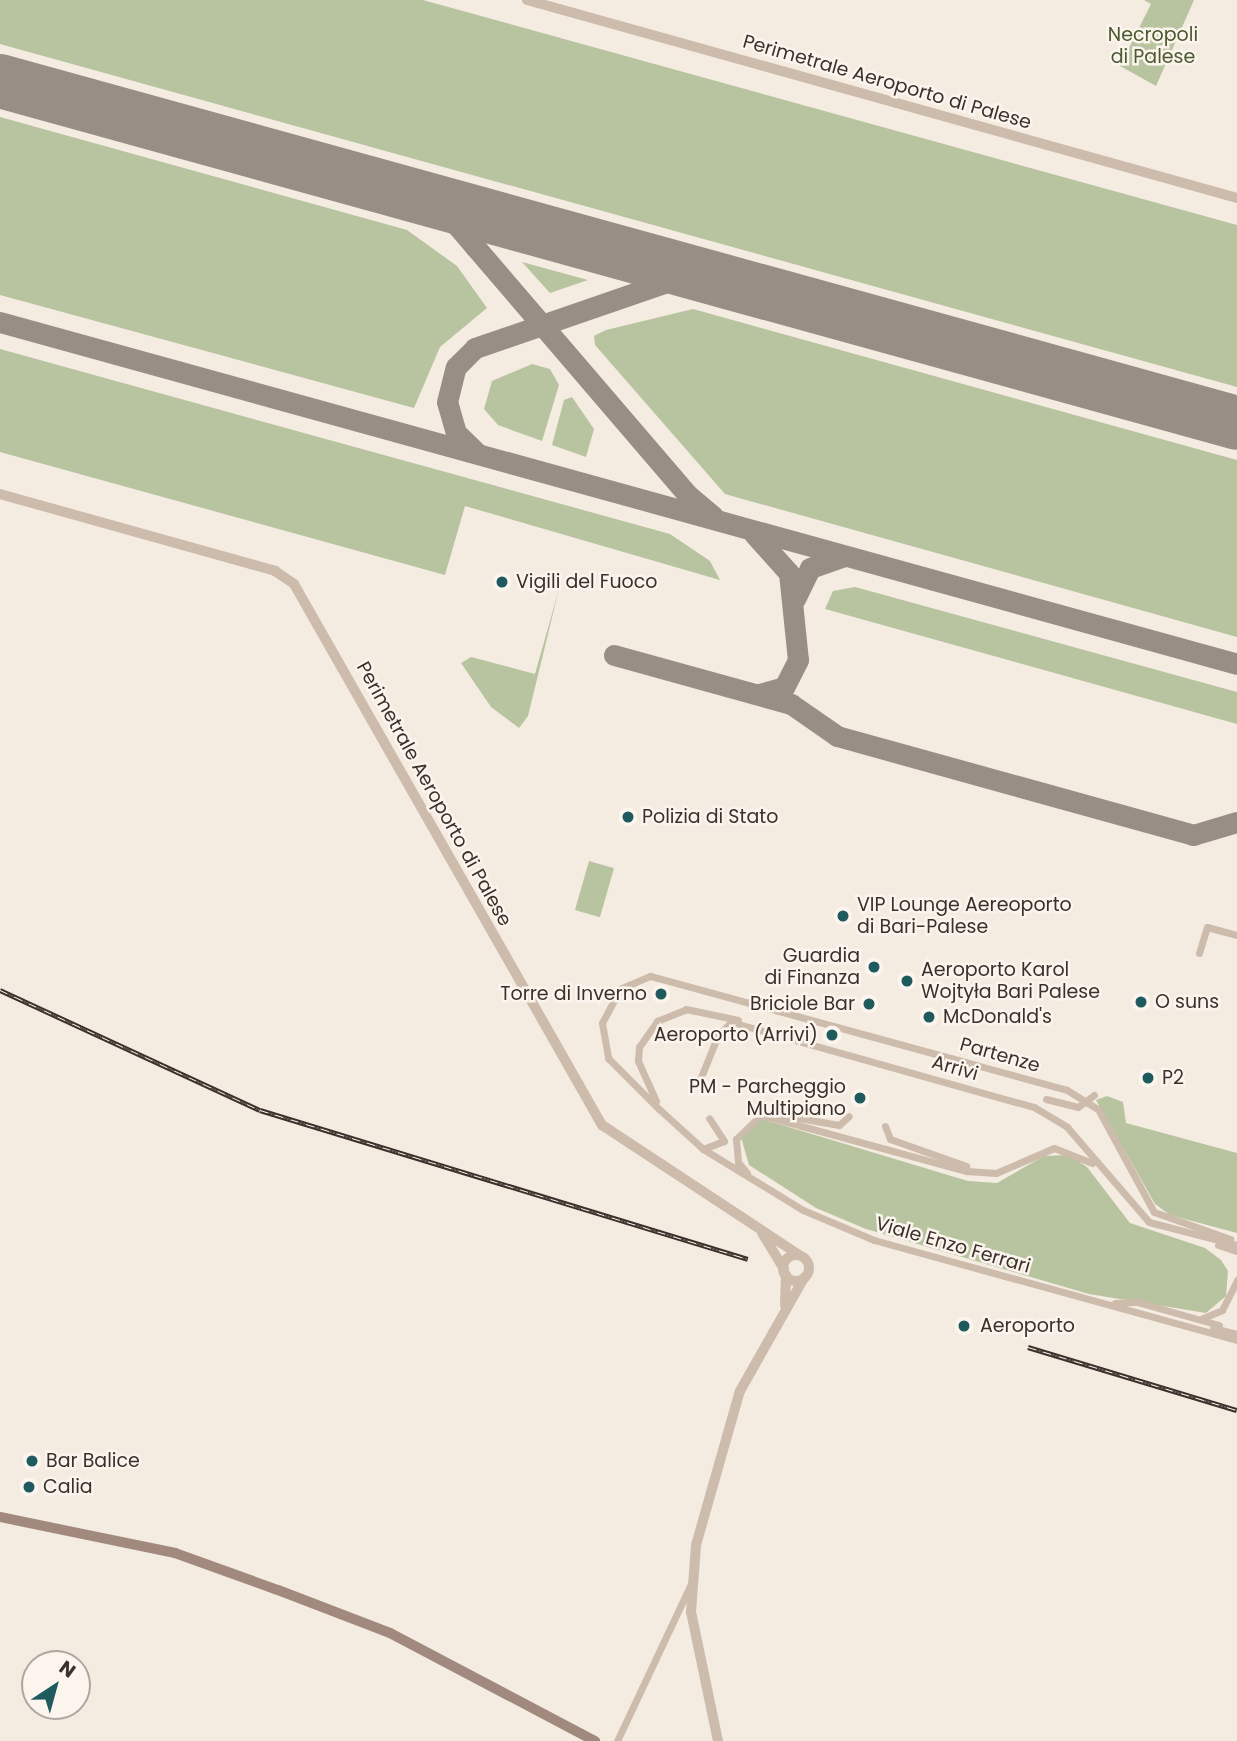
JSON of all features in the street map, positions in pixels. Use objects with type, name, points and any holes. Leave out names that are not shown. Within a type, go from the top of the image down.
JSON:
[{"type":"main road","points":[[0,1517],[175,1553],[278,1590],[390,1633],[595,1741]]},
{"type":"street","name":"Perimetrale Aeroporto di Palese","points":[[527,0],[1237,198]]},
{"type":"street","name":"Perimetrale Aeroporto di Palese","points":[[0,494],[275,571],[294,584],[602,1125],[799,1255]]},
{"type":"street","points":[[1199,953],[1207,927],[1237,935]]},
{"type":"street","name":"Partenze","points":[[682,1131],[608,1058],[601,1037],[606,1011],[621,989],[650,976],[666,978],[1067,1090],[1098,1109],[1146,1202],[1181,1224],[1237,1246]]},
{"type":"street","points":[[682,1131],[645,1089],[639,1047],[663,1016],[686,1009],[712,1012],[778,1031]]},
{"type":"street","name":"Arrivi","points":[[699,1082],[718,1035],[731,1022],[1049,1112],[1149,1222],[1237,1246]]},
{"type":"street","points":[[1046,1100],[1078,1107],[1094,1095]]},
{"type":"street","points":[[768,1115],[983,1172],[1014,1167],[1054,1148],[1084,1156],[1105,1175]]},
{"type":"street","points":[[758,1184],[738,1162],[736,1139],[752,1119],[768,1115],[839,1125],[849,1116]]},
{"type":"street","points":[[703,1149],[724,1141],[709,1118]]},
{"type":"street","points":[[885,1126],[890,1139],[983,1172]]},
{"type":"street","name":"Viale Enzo Ferrari","points":[[682,1131],[703,1149],[758,1184],[861,1235],[1237,1340]]},
{"type":"street","name":"Perimetrale Aeroporto di Palese","points":[[759,1230],[785,1272]]},
{"type":"street","points":[[617,1741],[691,1584],[721,1443],[752,1363],[785,1305],[804,1278],[809,1265],[799,1255],[788,1258],[785,1272],[785,1305]]},
{"type":"street","points":[[785,1272],[804,1278]]},
{"type":"street","points":[[1200,1319],[1222,1310],[1237,1280]]},
{"type":"street","points":[[1107,1303],[1137,1302],[1200,1319],[1233,1333]]},
{"type":"street","points":[[1107,1303],[1233,1333]]},
{"type":"street","points":[[691,1584],[695,1643],[718,1741]]},
{"type":"green space","points":[[0,0],[423,0],[1237,225],[1237,387],[0,44]]},
{"type":"green space","name":"Necropoli di Palese","points":[[1144,0],[1194,0],[1156,86],[1120,66],[1151,4]]},
{"type":"green space","points":[[0,117],[407,230],[457,266],[487,308],[440,347],[414,408],[0,295]]},
{"type":"green space","points":[[522,262],[588,280],[550,293]]},
{"type":"green space","points":[[693,309],[1237,460],[1237,637],[725,494],[595,345],[594,336],[606,330]]},
{"type":"green space","points":[[0,349],[670,534],[710,561],[720,580],[465,506],[445,575],[0,452]]},
{"type":"green space","points":[[532,364],[550,369],[559,385],[542,441],[498,425],[484,409],[492,381]]},
{"type":"green space","points":[[572,397],[594,429],[586,457],[552,445],[564,400]]},
{"type":"green space","points":[[855,587],[1237,692],[1237,724],[825,609],[833,591]]},
{"type":"green space","points":[[559,589],[528,716],[519,728],[491,707],[461,663],[471,657],[535,674]]},
{"type":"green space","points":[[589,861],[614,868],[600,917],[575,910]]},
{"type":"green space","points":[[1107,1096],[1123,1102],[1126,1123],[1237,1153],[1237,1233],[1170,1215],[1155,1204],[1096,1100]]},
{"type":"green space","points":[[762,1119],[968,1181],[997,1183],[1044,1156],[1069,1155],[1087,1167],[1130,1223],[1205,1248],[1221,1260],[1228,1271],[1226,1296],[1206,1313],[1089,1294],[866,1229],[816,1208],[749,1165],[741,1137]]},
{"type":"taxiway","points":[[419,197],[453,221],[688,495],[713,516]]},
{"type":"taxiway","points":[[475,247],[474,228],[498,219]]},
{"type":"taxiway","points":[[634,256],[647,273],[639,291]]},
{"type":"taxiway","points":[[477,453],[456,433],[447,402],[456,367],[475,348],[675,279],[713,278]]},
{"type":"taxiway","points":[[0,322],[1237,664]]},
{"type":"taxiway","points":[[754,534],[789,573],[798,660],[784,687],[759,694]]},
{"type":"taxiway","points":[[795,599],[810,568],[842,557]]},
{"type":"taxiway","points":[[614,655],[791,704],[837,736],[1193,835],[1237,822]]},
{"type":"runway","points":[[0,81],[1237,423]]},
{"type":"railway","points":[[0,990],[260,1110],[748,1259]]},
{"type":"railway","points":[[1028,1347],[1237,1410]]},
{"type":"place","name":"Vigili del Fuoco","points":[[502,582]]},
{"type":"place","name":"Polizia di Stato","points":[[628,817]]},
{"type":"place","name":"VIP Lounge Aereoporto di Bari-Palese","points":[[843,916]]},
{"type":"place","name":"Guardia di Finanza","points":[[874,967]]},
{"type":"place","name":"Aeroporto Karol Wojtyła Bari Palese","points":[[907,981]]},
{"type":"place","name":"Torre di Inverno","points":[[661,994]]},
{"type":"place","name":"O suns","points":[[1141,1002]]},
{"type":"place","name":"Briciole Bar","points":[[869,1004]]},
{"type":"place","name":"McDonald's","points":[[929,1017]]},
{"type":"place","name":"Aeroporto (Arrivi)","points":[[832,1035]]},
{"type":"place","name":"P2","points":[[1148,1078]]},
{"type":"place","name":"PM - Parcheggio Multipiano","points":[[860,1098]]},
{"type":"place","name":"Aeroporto","points":[[964,1326]]},
{"type":"place","name":"Bar Balice","points":[[32,1461]]},
{"type":"place","name":"Calia","points":[[29,1487]]}]
